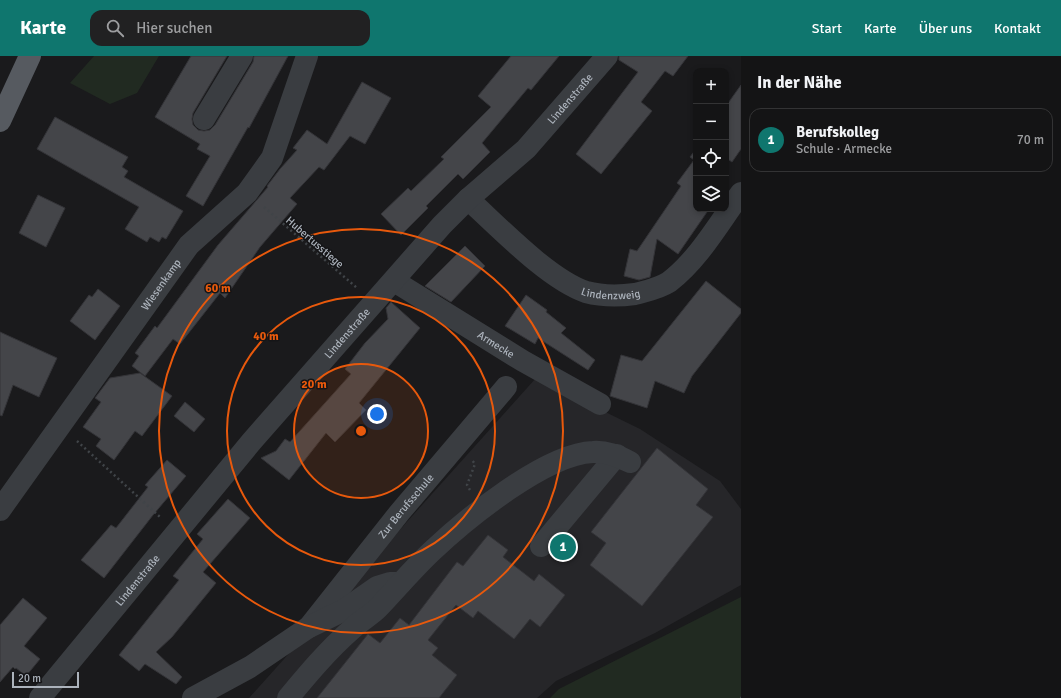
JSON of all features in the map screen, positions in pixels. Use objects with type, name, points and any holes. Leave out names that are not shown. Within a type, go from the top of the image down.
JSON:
[{"type":"main road","points":[[0,121],[30,56]]},
{"type":"street","points":[[204,120],[242,56]]},
{"type":"street","name":"Wiesenkamp","points":[[0,510],[189,245],[247,193],[272,158],[307,56]]},
{"type":"street","name":"Lindenstraße","points":[[40,698],[252,440],[442,225],[468,199],[526,149],[607,56]]},
{"type":"street","name":"Lindenzweig","points":[[468,199],[544,267],[567,283],[587,292],[604,295],[628,295],[652,290],[668,282],[688,264],[741,193]]},
{"type":"street","name":"Armecke","points":[[394,281],[523,361],[600,404]]},
{"type":"street","name":"Zur Berufsschule","points":[[309,627],[456,445],[506,387]]},
{"type":"street","points":[[288,698],[326,653],[353,628],[376,610],[432,551],[479,512],[527,477],[544,468],[583,453],[593,452],[623,458],[541,546]]},
{"type":"street","name":"Zur Berufsschule","points":[[193,698],[250,667],[309,627],[344,610],[377,587],[390,583],[402,583]]},
{"type":"path","name":"Hubertusstiege","points":[[247,193],[374,303]]},
{"type":"path","points":[[60,426],[176,532]]},
{"type":"path","points":[[456,445],[475,464],[467,485],[479,512]]},
{"type":"shaded area","points":[[94,56],[159,56],[137,93],[110,104],[70,83]]},
{"type":"shaded area","points":[[536,378],[640,429],[720,481],[741,509],[741,585],[655,633],[556,681],[537,698],[249,698]]},
{"type":"shaded area","points":[[741,597],[741,698],[550,698],[559,689]]},
{"type":"building","points":[[191,56],[227,56],[193,113],[193,125],[198,130],[204,131],[210,130],[215,125],[253,62],[254,56],[288,56],[249,128],[248,127],[203,206],[186,196],[210,156],[197,149],[200,144],[155,117]]},
{"type":"building","points":[[511,56],[559,56],[531,90],[528,88],[482,143],[490,152],[463,179],[458,174],[426,206],[428,208],[401,235],[381,214],[408,188],[411,191],[444,159],[441,157],[491,107],[478,96]]},
{"type":"building","points":[[619,56],[688,56],[673,76],[665,71],[641,102],[652,111],[601,174],[576,154],[638,72],[619,60]]},
{"type":"building","points":[[362,82],[391,98],[365,144],[350,136],[324,170],[319,167],[290,198],[297,204],[260,247],[225,298],[220,293],[180,344],[173,339],[145,376],[132,366],[139,356],[135,353],[155,326],[157,328],[218,245],[268,187],[267,186],[280,169],[297,150],[293,148],[307,130],[327,144]]},
{"type":"building","points":[[741,85],[741,149],[732,162],[729,160],[729,102]]},
{"type":"building","points":[[55,117],[128,157],[122,167],[128,171],[124,177],[183,211],[166,239],[162,237],[159,242],[150,237],[147,242],[125,229],[139,207],[37,149]]},
{"type":"building","points":[[693,161],[693,212],[707,212],[678,254],[657,239],[650,277],[639,280],[624,276],[630,249],[637,251],[681,186],[677,183]]},
{"type":"building","points":[[38,195],[65,208],[46,247],[19,233]]},
{"type":"building","points":[[465,246],[485,266],[451,302],[425,286]]},
{"type":"building","points":[[706,281],[741,309],[741,313],[692,376],[684,393],[655,381],[647,408],[610,396],[621,355],[642,361]]},
{"type":"building","points":[[98,289],[120,306],[95,340],[70,321],[89,295],[92,297]]},
{"type":"building","points":[[526,295],[547,310],[546,312],[566,328],[561,333],[595,360],[588,370],[538,338],[535,344],[505,326]]},
{"type":"building","points":[[391,302],[420,328],[359,403],[366,410],[335,442],[326,433],[289,480],[261,458],[276,451],[285,439],[290,442],[351,374],[345,369],[365,343],[388,319],[386,308]]},
{"type":"building","points":[[0,332],[57,358],[39,397],[13,385],[2,416],[0,415]]},
{"type":"building","points":[[140,373],[172,396],[142,436],[135,431],[114,460],[96,446],[101,439],[83,427],[101,402],[95,398],[110,378]]},
{"type":"building","points":[[185,402],[205,419],[194,432],[174,416]]},
{"type":"building","points":[[657,448],[708,489],[696,505],[713,517],[642,606],[590,565],[606,543],[591,532]]},
{"type":"building","points":[[167,460],[186,476],[153,515],[104,578],[81,560],[111,525],[116,528],[148,487],[145,485]]},
{"type":"building","points":[[228,499],[250,518],[203,572],[216,583],[172,637],[156,652],[182,677],[176,684],[145,664],[139,671],[119,655],[179,580],[173,576],[203,539],[197,534]]},
{"type":"building","points":[[488,535],[508,550],[503,557],[534,581],[539,574],[565,595],[540,627],[530,619],[514,639],[478,611],[473,618],[456,605],[428,640],[438,648],[432,655],[457,675],[439,698],[317,698],[368,634],[380,643],[400,618],[409,625],[457,562],[463,566]]},
{"type":"building","points":[[23,598],[47,618],[24,646],[40,659],[26,676],[13,667],[0,682],[0,625]]},
{"type":"place","name":"Berufskolleg","points":[[563,547]]}]
